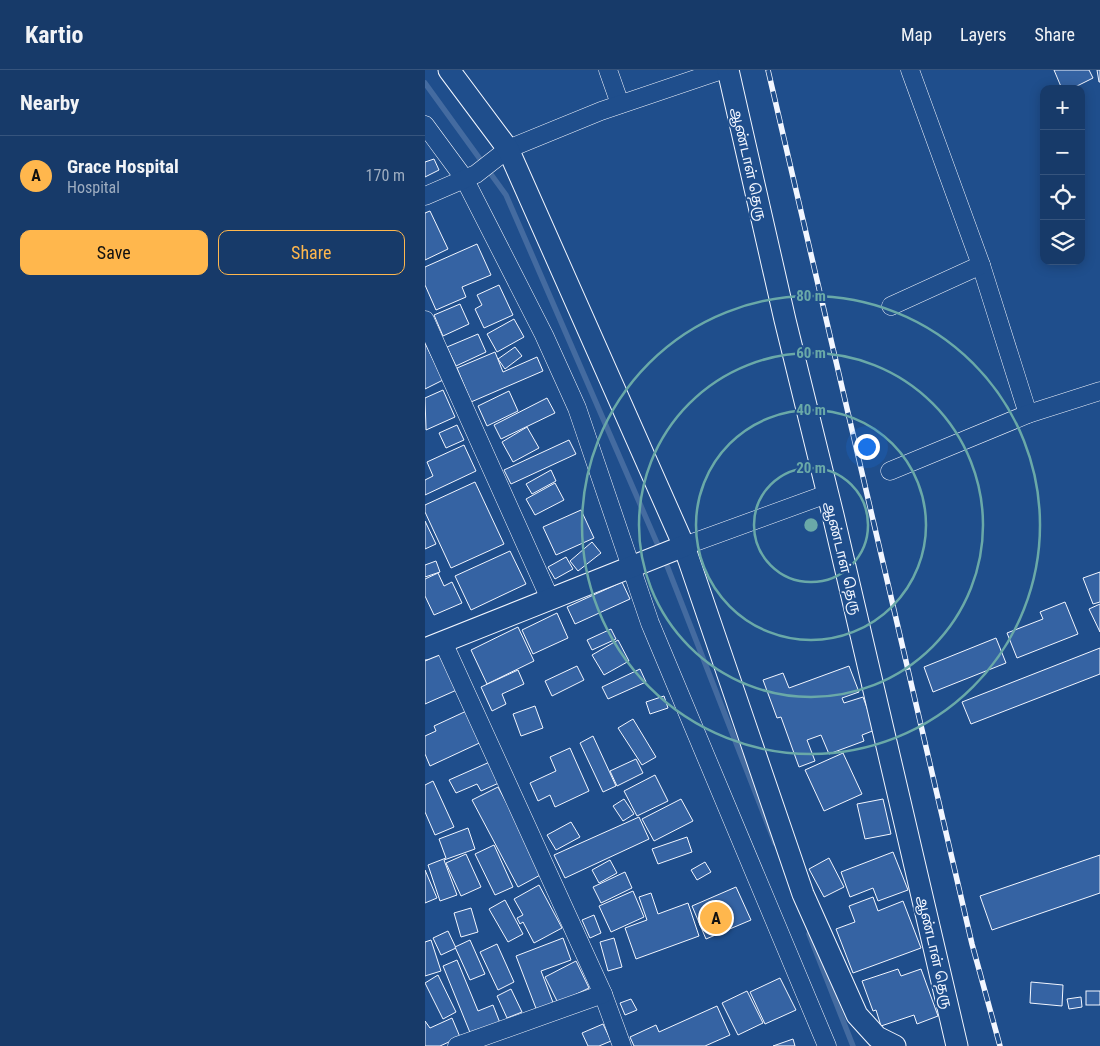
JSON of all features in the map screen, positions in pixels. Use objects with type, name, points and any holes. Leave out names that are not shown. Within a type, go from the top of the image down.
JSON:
[{"type":"street","points":[[449,70],[502,153],[678,548],[803,894],[857,1015],[877,1037],[895,1046]]},
{"type":"street","points":[[608,70],[620,104]]},
{"type":"street","points":[[425,196],[470,176],[502,153],[620,104],[721,70]]},
{"type":"street","name":"ஆண்டாள் தெரு","points":[[728,70],[785,320],[957,1046]]},
{"type":"street","points":[[911,70],[981,266],[1029,414]]},
{"type":"street","points":[[425,125],[470,176],[577,408],[640,563],[650,623],[827,1046]]},
{"type":"street","points":[[891,306],[981,266]]},
{"type":"street","points":[[425,320],[550,599]]},
{"type":"street","points":[[890,471],[1029,414],[1100,391]]},
{"type":"street","points":[[622,1046],[603,994],[434,646],[678,548],[827,494]]},
{"type":"street","points":[[457,1046],[603,994]]},
{"type":"building","points":[[1054,70],[1089,70],[1093,78],[1079,85],[1060,85]]},
{"type":"building","points":[[1097,70],[1100,70],[1100,82],[1099,82]]},
{"type":"building","points":[[434,159],[439,170],[425,177],[425,162]]},
{"type":"building","points":[[430,211],[448,249],[425,260],[425,213]]},
{"type":"building","points":[[477,244],[491,275],[462,287],[466,297],[436,310],[425,285],[425,267]]},
{"type":"building","points":[[499,285],[513,315],[484,328],[475,309],[482,305],[477,295]]},
{"type":"building","points":[[460,304],[469,324],[443,336],[434,315]]},
{"type":"building","points":[[514,319],[524,337],[497,352],[487,334]]},
{"type":"building","points":[[478,334],[486,352],[456,366],[447,347]]},
{"type":"building","points":[[425,343],[443,380],[425,389]]},
{"type":"building","points":[[515,347],[522,356],[505,369],[498,359]]},
{"type":"building","points":[[495,352],[503,372],[537,357],[543,371],[471,402],[457,368]]},
{"type":"building","points":[[443,390],[455,417],[426,430],[425,398]]},
{"type":"building","points":[[509,391],[518,411],[487,426],[478,406]]},
{"type":"building","points":[[547,398],[555,413],[501,439],[494,425]]},
{"type":"building","points":[[457,425],[464,440],[446,448],[439,433]]},
{"type":"building","points":[[527,427],[539,448],[513,462],[502,442]]},
{"type":"building","points":[[569,440],[576,454],[511,484],[504,470]]},
{"type":"building","points":[[464,445],[476,471],[425,495],[425,480],[433,476],[427,462]]},
{"type":"building","points":[[551,470],[556,481],[532,494],[526,484]]},
{"type":"building","points":[[475,482],[504,544],[451,568],[425,512],[425,505]]},
{"type":"building","points":[[555,483],[564,500],[535,515],[526,499]]},
{"type":"building","points":[[581,510],[594,538],[556,555],[543,527]]},
{"type":"building","points":[[425,521],[436,544],[425,549]]},
{"type":"building","points":[[592,542],[601,553],[578,571],[570,561]]},
{"type":"building","points":[[510,551],[526,584],[471,610],[455,576]]},
{"type":"building","points":[[566,557],[573,569],[555,579],[548,567]]},
{"type":"building","points":[[436,561],[440,572],[425,577],[425,565]]},
{"type":"building","points":[[1100,572],[1100,602],[1093,604],[1083,578]]},
{"type":"building","points":[[438,573],[444,586],[452,582],[462,603],[434,615],[425,596],[425,579]]},
{"type":"building","points":[[622,582],[630,599],[575,624],[567,607]]},
{"type":"building","points":[[1065,602],[1078,634],[1017,658],[1007,633],[1043,619],[1040,612]]},
{"type":"building","points":[[1100,604],[1100,632],[1089,609]]},
{"type":"building","points":[[557,613],[568,638],[533,654],[522,630]]},
{"type":"building","points":[[518,627],[534,661],[487,684],[471,650]]},
{"type":"building","points":[[611,629],[616,639],[592,650],[587,640]]},
{"type":"building","points":[[996,638],[1006,663],[933,692],[924,667]]},
{"type":"building","points":[[618,640],[629,661],[604,675],[592,655]]},
{"type":"building","points":[[1100,648],[1100,674],[971,724],[962,702]]},
{"type":"building","points":[[442,653],[459,689],[425,704],[425,661]]},
{"type":"building","points":[[577,666],[584,680],[552,696],[545,681]]},
{"type":"building","points":[[849,666],[859,692],[842,698],[844,703],[863,697],[875,730],[862,735],[864,741],[829,754],[821,735],[807,740],[815,761],[799,767],[781,717],[777,718],[763,680],[783,673],[789,688]]},
{"type":"building","points":[[640,669],[646,682],[608,699],[602,687]]},
{"type":"building","points":[[518,670],[524,684],[502,694],[506,704],[492,711],[481,687]]},
{"type":"building","points":[[664,696],[668,708],[650,714],[646,702]]},
{"type":"building","points":[[535,706],[543,728],[521,736],[513,714]]},
{"type":"building","points":[[473,708],[488,739],[430,766],[425,754],[425,736],[436,731],[434,726]]},
{"type":"building","points":[[633,719],[656,757],[642,765],[618,728]]},
{"type":"building","points":[[593,736],[616,786],[603,792],[580,743]]},
{"type":"building","points":[[570,748],[589,791],[555,807],[550,795],[538,801],[530,783],[556,771],[550,757]]},
{"type":"building","points":[[843,753],[862,794],[824,811],[805,770]]},
{"type":"building","points":[[636,759],[643,773],[617,786],[610,771]]},
{"type":"building","points":[[492,761],[501,782],[481,791],[477,784],[456,793],[449,780]]},
{"type":"building","points":[[655,775],[668,801],[637,816],[624,791]]},
{"type":"building","points":[[433,781],[454,827],[435,835],[425,812],[425,785]]},
{"type":"building","points":[[498,787],[544,873],[518,887],[472,800]]},
{"type":"building","points":[[624,799],[634,814],[623,821],[613,806]]},
{"type":"building","points":[[681,799],[693,821],[654,841],[642,819]]},
{"type":"building","points":[[883,799],[891,834],[865,839],[857,804]]},
{"type":"building","points":[[639,817],[649,839],[565,878],[554,855]]},
{"type":"building","points":[[571,822],[580,837],[556,850],[547,835]]},
{"type":"building","points":[[468,828],[475,849],[444,860],[457,895],[440,901],[428,865],[446,858],[439,839]]},
{"type":"building","points":[[687,837],[692,852],[658,864],[652,849]]},
{"type":"building","points":[[494,845],[513,887],[495,895],[475,854]]},
{"type":"building","points":[[893,852],[908,890],[878,901],[873,888],[850,897],[841,872]]},
{"type":"building","points":[[466,854],[481,887],[461,896],[446,863]]},
{"type":"building","points":[[1100,855],[1100,893],[992,930],[980,896]]},
{"type":"building","points":[[829,858],[844,887],[824,897],[809,869]]},
{"type":"building","points":[[610,860],[617,873],[599,883],[592,870]]},
{"type":"building","points":[[705,862],[711,872],[697,880],[691,870]]},
{"type":"building","points":[[425,870],[437,898],[425,903]]},
{"type":"building","points":[[625,872],[632,888],[601,903],[593,887]]},
{"type":"building","points":[[539,885],[562,928],[534,943],[523,922],[520,924],[517,918],[523,915],[514,899]]},
{"type":"building","points":[[736,887],[751,920],[706,939],[692,906]]},
{"type":"building","points":[[633,891],[644,917],[611,932],[599,906]]},
{"type":"building","points":[[651,893],[658,914],[688,903],[699,936],[636,959],[625,928],[647,920],[639,897]]},
{"type":"building","points":[[873,897],[878,911],[903,901],[921,948],[853,973],[836,929],[855,922],[849,906]]},
{"type":"building","points":[[505,900],[523,934],[508,942],[489,909]]},
{"type":"building","points":[[471,908],[478,932],[461,937],[454,913]]},
{"type":"building","points":[[594,915],[601,933],[590,938],[582,920]]},
{"type":"building","points":[[448,931],[456,948],[441,955],[433,938]]},
{"type":"building","points":[[563,938],[571,960],[541,971],[554,1005],[537,1011],[516,956]]},
{"type":"building","points":[[614,938],[622,967],[608,971],[600,942]]},
{"type":"building","points":[[431,940],[441,971],[425,976],[425,942]]},
{"type":"building","points":[[470,940],[485,974],[470,980],[455,947]]},
{"type":"building","points":[[497,944],[514,982],[498,990],[480,952]]},
{"type":"building","points":[[457,960],[478,1011],[493,1005],[500,1023],[471,1035],[443,966]]},
{"type":"building","points":[[576,961],[589,988],[558,1003],[545,977]]},
{"type":"building","points":[[898,969],[901,976],[921,969],[938,1016],[917,1024],[914,1015],[881,1026],[876,1010],[873,1011],[862,981]]},
{"type":"building","points":[[438,975],[456,1012],[443,1019],[425,983]]},
{"type":"building","points":[[780,978],[796,1010],[765,1024],[750,992]]},
{"type":"building","points":[[1031,982],[1063,985],[1062,1006],[1030,1003]]},
{"type":"building","points":[[511,989],[522,1012],[507,1018],[497,996]]},
{"type":"building","points":[[747,991],[763,1023],[738,1035],[722,1003]]},
{"type":"building","points":[[1086,991],[1100,991],[1100,1005],[1086,1005]]},
{"type":"building","points":[[1081,997],[1082,1007],[1069,1009],[1067,999]]},
{"type":"building","points":[[631,999],[637,1010],[625,1015],[620,1003]]},
{"type":"building","points":[[717,1006],[730,1035],[705,1046],[634,1046],[630,1037],[656,1025],[659,1032]]},
{"type":"building","points":[[452,1018],[460,1037],[440,1046],[425,1046],[425,1021],[430,1028]]},
{"type":"building","points":[[603,1024],[611,1041],[599,1046],[588,1046],[582,1033]]},
{"type":"building","points":[[793,1039],[795,1046],[773,1046]]},
{"type":"waterway","points":[[425,83],[506,195],[660,550]]},
{"type":"waterway","points":[[664,558],[775,843]]},
{"type":"waterway","points":[[809,934],[853,1046]]},
{"type":"railway","points":[[768,70],[972,944],[1000,1046]]},
{"type":"place","name":"Grace Hospital","points":[[716,918]]}]
